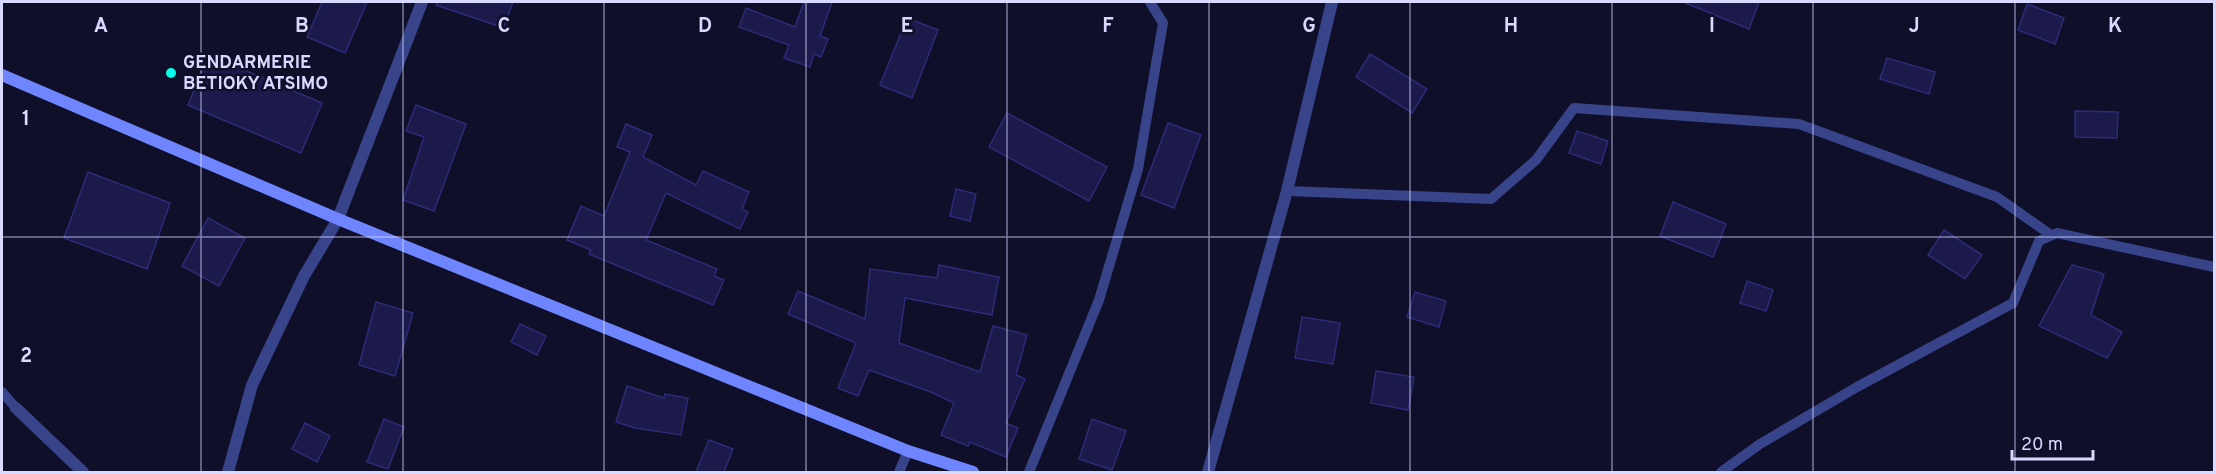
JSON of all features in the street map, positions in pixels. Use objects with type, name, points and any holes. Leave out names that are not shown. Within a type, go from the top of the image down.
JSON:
[{"type":"main road","points":[[2,75],[338,219],[908,451],[973,472]]},
{"type":"street","points":[[228,472],[252,384],[304,276],[338,219],[422,2]]},
{"type":"street","points":[[1208,472],[1287,191],[1332,2]]},
{"type":"street","points":[[16,408],[83,472]]},
{"type":"lane","points":[[1029,472],[1099,300],[1138,169],[1163,23],[1150,2]]},
{"type":"lane","points":[[1287,191],[1491,199],[1536,160],[1574,108],[1799,124],[1997,197],[2052,235]]},
{"type":"lane","points":[[1721,472],[1760,444],[1857,387],[2013,303],[2039,241],[2052,235],[2057,233],[2214,267]]},
{"type":"lane","points":[[2,392],[16,408]]},
{"type":"lane","points":[[898,472],[908,451]]},
{"type":"building","points":[[322,2],[367,2],[345,53],[307,37]]},
{"type":"building","points":[[437,2],[513,2],[504,28],[436,5]]},
{"type":"building","points":[[804,2],[832,2],[820,36],[828,39],[821,57],[814,54],[810,67],[784,58],[789,45],[739,27],[746,8],[795,27]]},
{"type":"building","points":[[1683,2],[1759,2],[1749,29]]},
{"type":"building","points":[[2027,4],[2064,18],[2055,44],[2018,30]]},
{"type":"building","points":[[907,18],[938,30],[912,98],[880,85]]},
{"type":"building","points":[[1370,54],[1427,89],[1412,113],[1356,77]]},
{"type":"building","points":[[209,55],[322,103],[301,153],[188,105]]},
{"type":"building","points":[[1887,58],[1935,72],[1929,94],[1880,79]]},
{"type":"building","points":[[416,105],[466,124],[434,211],[403,200],[424,137],[406,131]]},
{"type":"building","points":[[2075,111],[2118,112],[2117,138],[2075,137]]},
{"type":"building","points":[[1007,113],[1107,167],[1089,201],[989,147]]},
{"type":"building","points":[[1168,123],[1201,135],[1174,208],[1141,195]]},
{"type":"building","points":[[626,124],[652,135],[643,157],[696,185],[703,171],[749,192],[742,209],[748,212],[740,229],[666,193],[646,240],[717,269],[714,276],[724,280],[713,305],[589,254],[591,250],[567,240],[581,206],[604,216],[630,152],[617,147]]},
{"type":"building","points":[[1577,131],[1608,141],[1601,164],[1569,153]]},
{"type":"building","points":[[88,172],[170,203],[147,269],[64,238]]},
{"type":"building","points":[[956,189],[976,194],[970,221],[950,216]]},
{"type":"building","points":[[1673,202],[1726,224],[1713,257],[1660,236]]},
{"type":"building","points":[[208,218],[245,238],[219,286],[182,266]]},
{"type":"building","points":[[1944,230],[1982,255],[1965,279],[1928,255]]},
{"type":"building","points":[[939,265],[999,277],[992,315],[905,298],[899,343],[980,372],[993,326],[1027,335],[1016,375],[1025,379],[1006,423],[1018,428],[1006,457],[970,442],[968,446],[941,435],[954,403],[931,392],[869,370],[858,396],[838,388],[856,343],[788,314],[798,291],[865,319],[870,269],[937,278]]},
{"type":"building","points":[[2072,265],[2104,274],[2091,315],[2122,332],[2107,358],[2039,326]]},
{"type":"building","points":[[1747,281],[1773,290],[1766,311],[1740,303]]},
{"type":"building","points":[[1415,292],[1446,301],[1439,327],[1407,317]]},
{"type":"building","points":[[376,302],[413,313],[395,376],[359,365]]},
{"type":"building","points":[[1302,317],[1340,323],[1333,364],[1295,358]]},
{"type":"building","points":[[520,324],[546,336],[537,355],[511,342]]},
{"type":"building","points":[[1376,371],[1414,377],[1408,410],[1371,403]]},
{"type":"building","points":[[627,386],[664,398],[665,394],[688,398],[681,435],[635,428],[616,422]]},
{"type":"building","points":[[384,419],[404,427],[388,469],[367,462]]},
{"type":"building","points":[[1092,419],[1126,431],[1112,470],[1079,459]]},
{"type":"building","points":[[305,423],[330,436],[317,462],[292,449]]},
{"type":"building","points":[[709,440],[733,449],[724,472],[696,472]]},
{"type":"place","name":"GENDARMERIE BETIOKY ATSIMO","points":[[171,73]]}]
